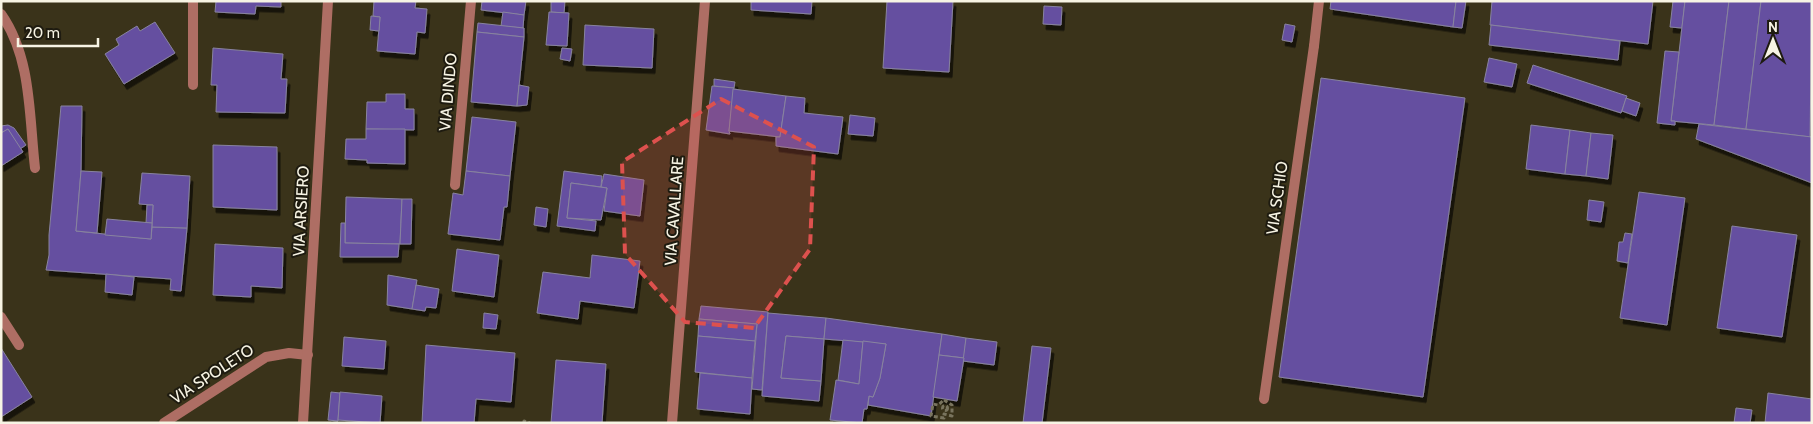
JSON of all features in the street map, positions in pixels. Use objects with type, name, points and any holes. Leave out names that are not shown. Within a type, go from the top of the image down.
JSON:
[{"type":"street","points":[[193,1],[193,85]]},
{"type":"street","name":"VIA ARSIERO","points":[[303,423],[328,1]]},
{"type":"street","name":"VIA DINDO","points":[[455,185],[471,1]]},
{"type":"street","name":"VIA CAVALLARE","points":[[672,423],[705,1]]},
{"type":"street","name":"VIA SCHIO","points":[[1264,399],[1319,1]]},
{"type":"street","points":[[1,14],[11,28],[24,64],[35,168]]},
{"type":"street","points":[[1,317],[19,345]]},
{"type":"street","name":"VIA SPOLETO","points":[[164,423],[266,357],[289,353],[308,355]]},
{"type":"path","points":[[944,400],[951,402],[953,407],[952,416],[944,412],[944,418],[931,416],[933,404],[938,405],[944,400]]},
{"type":"path","points":[[524,423],[524,421],[530,423]]},
{"type":"highlighted area","points":[[721,99],[814,147],[810,249],[754,328],[685,322],[625,254],[622,162]]},
{"type":"building","points":[[216,1],[281,1],[281,7],[256,6],[255,14],[215,12]]},
{"type":"building","points":[[374,1],[416,1],[415,8],[427,9],[425,33],[417,32],[415,54],[377,51],[380,17],[373,16]]},
{"type":"building","points":[[482,1],[526,1],[524,15],[481,10]]},
{"type":"building","points":[[551,1],[565,1],[564,13],[551,12]]},
{"type":"building","points":[[751,1],[812,1],[811,14],[751,10]]},
{"type":"building","points":[[887,1],[953,1],[949,72],[883,68]]},
{"type":"building","points":[[1331,1],[1456,1],[1453,27],[1330,9]]},
{"type":"building","points":[[1456,1],[1466,1],[1462,28],[1453,27]]},
{"type":"building","points":[[1492,1],[1653,1],[1648,44],[1490,25]]},
{"type":"building","points":[[1673,1],[1685,1],[1682,28],[1670,27]]},
{"type":"building","points":[[1685,1],[1729,1],[1714,125],[1671,121]]},
{"type":"building","points":[[1729,1],[1761,1],[1746,129],[1714,125]]},
{"type":"building","points":[[1761,1],[1812,1],[1810,137],[1746,129]]},
{"type":"building","points":[[1044,6],[1062,7],[1061,25],[1043,24]]},
{"type":"building","points":[[503,12],[524,15],[523,28],[501,26]]},
{"type":"building","points":[[549,12],[569,13],[567,46],[546,45]]},
{"type":"building","points":[[371,16],[380,17],[379,31],[370,30]]},
{"type":"building","points":[[155,22],[175,53],[124,84],[105,54],[119,45],[116,39],[137,26],[140,31]]},
{"type":"building","points":[[478,23],[524,28],[524,37],[477,32]]},
{"type":"building","points":[[1285,24],[1295,26],[1292,42],[1282,40]]},
{"type":"building","points":[[585,25],[654,29],[652,68],[583,65]]},
{"type":"building","points":[[1491,25],[1620,41],[1618,60],[1489,45]]},
{"type":"building","points":[[477,32],[524,37],[517,106],[471,102]]},
{"type":"building","points":[[213,48],[283,54],[281,79],[287,79],[285,113],[216,112],[217,85],[211,85]]},
{"type":"building","points":[[562,48],[572,49],[570,61],[560,59]]},
{"type":"building","points":[[1665,51],[1679,52],[1671,121],[1675,121],[1675,125],[1657,123]]},
{"type":"building","points":[[1489,58],[1517,64],[1512,87],[1484,82]]},
{"type":"building","points":[[1533,65],[1627,96],[1621,113],[1527,83]]},
{"type":"building","points":[[1321,78],[1465,98],[1423,397],[1279,377]]},
{"type":"building","points":[[714,79],[735,82],[734,88],[714,86]]},
{"type":"building","points":[[519,85],[529,87],[527,105],[517,106]]},
{"type":"building","points":[[712,86],[734,88],[730,134],[706,130]]},
{"type":"building","points":[[733,89],[786,96],[780,137],[729,131]]},
{"type":"building","points":[[386,94],[405,94],[405,109],[414,109],[414,130],[366,129],[367,102],[386,102]]},
{"type":"building","points":[[786,96],[805,98],[804,113],[843,117],[838,154],[776,146],[776,137],[780,137]]},
{"type":"building","points":[[1626,98],[1640,103],[1636,116],[1622,111]]},
{"type":"building","points":[[61,106],[82,106],[81,171],[76,231],[151,239],[152,227],[187,228],[181,291],[170,290],[171,279],[46,270],[49,255],[49,235]]},
{"type":"building","points":[[850,115],[875,118],[873,136],[848,134]]},
{"type":"building","points":[[472,117],[516,122],[510,176],[466,171]]},
{"type":"building","points":[[1699,124],[1812,137],[1812,183],[1696,139]]},
{"type":"building","points":[[8,125],[14,128],[26,145],[20,149],[8,129],[1,133],[1,126]]},
{"type":"building","points":[[1531,125],[1570,130],[1565,174],[1526,169]]},
{"type":"building","points":[[8,129],[23,152],[1,166],[1,133]]},
{"type":"building","points":[[366,129],[405,129],[405,164],[367,163],[367,160],[345,159],[346,139],[366,139]]},
{"type":"building","points":[[1570,130],[1591,133],[1586,176],[1565,174]]},
{"type":"building","points":[[1591,133],[1613,135],[1608,179],[1586,176]]},
{"type":"building","points":[[213,145],[277,147],[277,210],[213,207]]},
{"type":"building","points":[[81,171],[102,172],[97,233],[76,231]]},
{"type":"building","points":[[466,171],[510,176],[507,207],[504,207],[500,240],[448,234],[453,193],[463,195]]},
{"type":"building","points":[[564,171],[602,176],[601,187],[571,183],[567,218],[596,221],[595,231],[557,226]]},
{"type":"building","points":[[142,173],[190,176],[187,228],[152,227],[153,205],[139,204]]},
{"type":"building","points":[[604,174],[644,180],[640,216],[604,211],[607,188],[601,187]]},
{"type":"building","points":[[571,183],[607,188],[601,220],[567,218]]},
{"type":"building","points":[[1639,192],[1685,198],[1667,325],[1620,318]]},
{"type":"building","points":[[346,197],[402,199],[400,244],[345,243]]},
{"type":"building","points":[[402,199],[412,199],[411,244],[400,244]]},
{"type":"building","points":[[1589,200],[1604,202],[1601,222],[1587,220]]},
{"type":"building","points":[[147,205],[153,205],[152,223],[146,223]]},
{"type":"building","points":[[536,207],[548,209],[546,227],[534,225]]},
{"type":"building","points":[[107,219],[152,223],[151,239],[105,235]]},
{"type":"building","points":[[341,223],[345,223],[345,243],[399,244],[398,257],[340,257]]},
{"type":"building","points":[[1732,226],[1797,235],[1782,337],[1717,328]]},
{"type":"building","points":[[1625,233],[1632,234],[1628,263],[1617,261],[1619,242],[1623,242]]},
{"type":"building","points":[[215,244],[283,248],[282,288],[251,286],[251,297],[213,295]]},
{"type":"building","points":[[457,249],[499,255],[494,297],[452,291]]},
{"type":"building","points":[[592,255],[640,261],[634,308],[580,301],[578,319],[537,313],[543,272],[590,278]]},
{"type":"building","points":[[106,274],[134,277],[132,295],[105,292]]},
{"type":"building","points":[[388,275],[417,280],[412,309],[387,305]]},
{"type":"building","points":[[416,285],[439,289],[436,308],[426,307],[425,311],[412,309]]},
{"type":"building","points":[[701,306],[768,312],[762,390],[752,389],[757,324],[699,319]]},
{"type":"building","points":[[484,313],[498,315],[496,329],[483,328]]},
{"type":"building","points":[[768,313],[826,318],[824,339],[786,336],[781,378],[821,381],[819,401],[762,396]]},
{"type":"building","points":[[826,318],[942,334],[931,416],[868,405],[869,396],[873,397],[880,378],[886,344],[824,339]]},
{"type":"building","points":[[699,319],[757,324],[755,341],[698,336]]},
{"type":"building","points":[[942,334],[966,338],[964,358],[939,355]]},
{"type":"building","points":[[698,336],[755,341],[752,378],[695,372]]},
{"type":"building","points":[[786,336],[824,339],[821,381],[781,378]]},
{"type":"building","points":[[344,337],[386,341],[384,369],[342,366]]},
{"type":"building","points":[[966,338],[997,342],[994,365],[963,361]]},
{"type":"building","points":[[843,340],[863,342],[859,384],[838,380]]},
{"type":"building","points":[[863,341],[886,344],[880,378],[873,397],[869,396],[867,409],[864,409],[862,423],[830,420],[836,380],[859,384]]},
{"type":"building","points":[[426,345],[515,353],[511,402],[476,399],[474,423],[422,423]]},
{"type":"building","points":[[1032,346],[1051,348],[1042,423],[1023,423]]},
{"type":"building","points":[[1,348],[32,397],[1,417]]},
{"type":"building","points":[[939,355],[964,358],[957,401],[933,397]]},
{"type":"building","points":[[556,360],[606,364],[602,423],[551,423]]},
{"type":"building","points":[[700,373],[752,378],[750,414],[697,409]]},
{"type":"building","points":[[331,392],[340,393],[338,421],[328,420]]},
{"type":"building","points":[[340,392],[382,396],[380,423],[338,420]]},
{"type":"building","points":[[1768,393],[1812,399],[1812,423],[1765,423]]},
{"type":"building","points":[[1736,408],[1752,410],[1750,423],[1734,423]]}]
